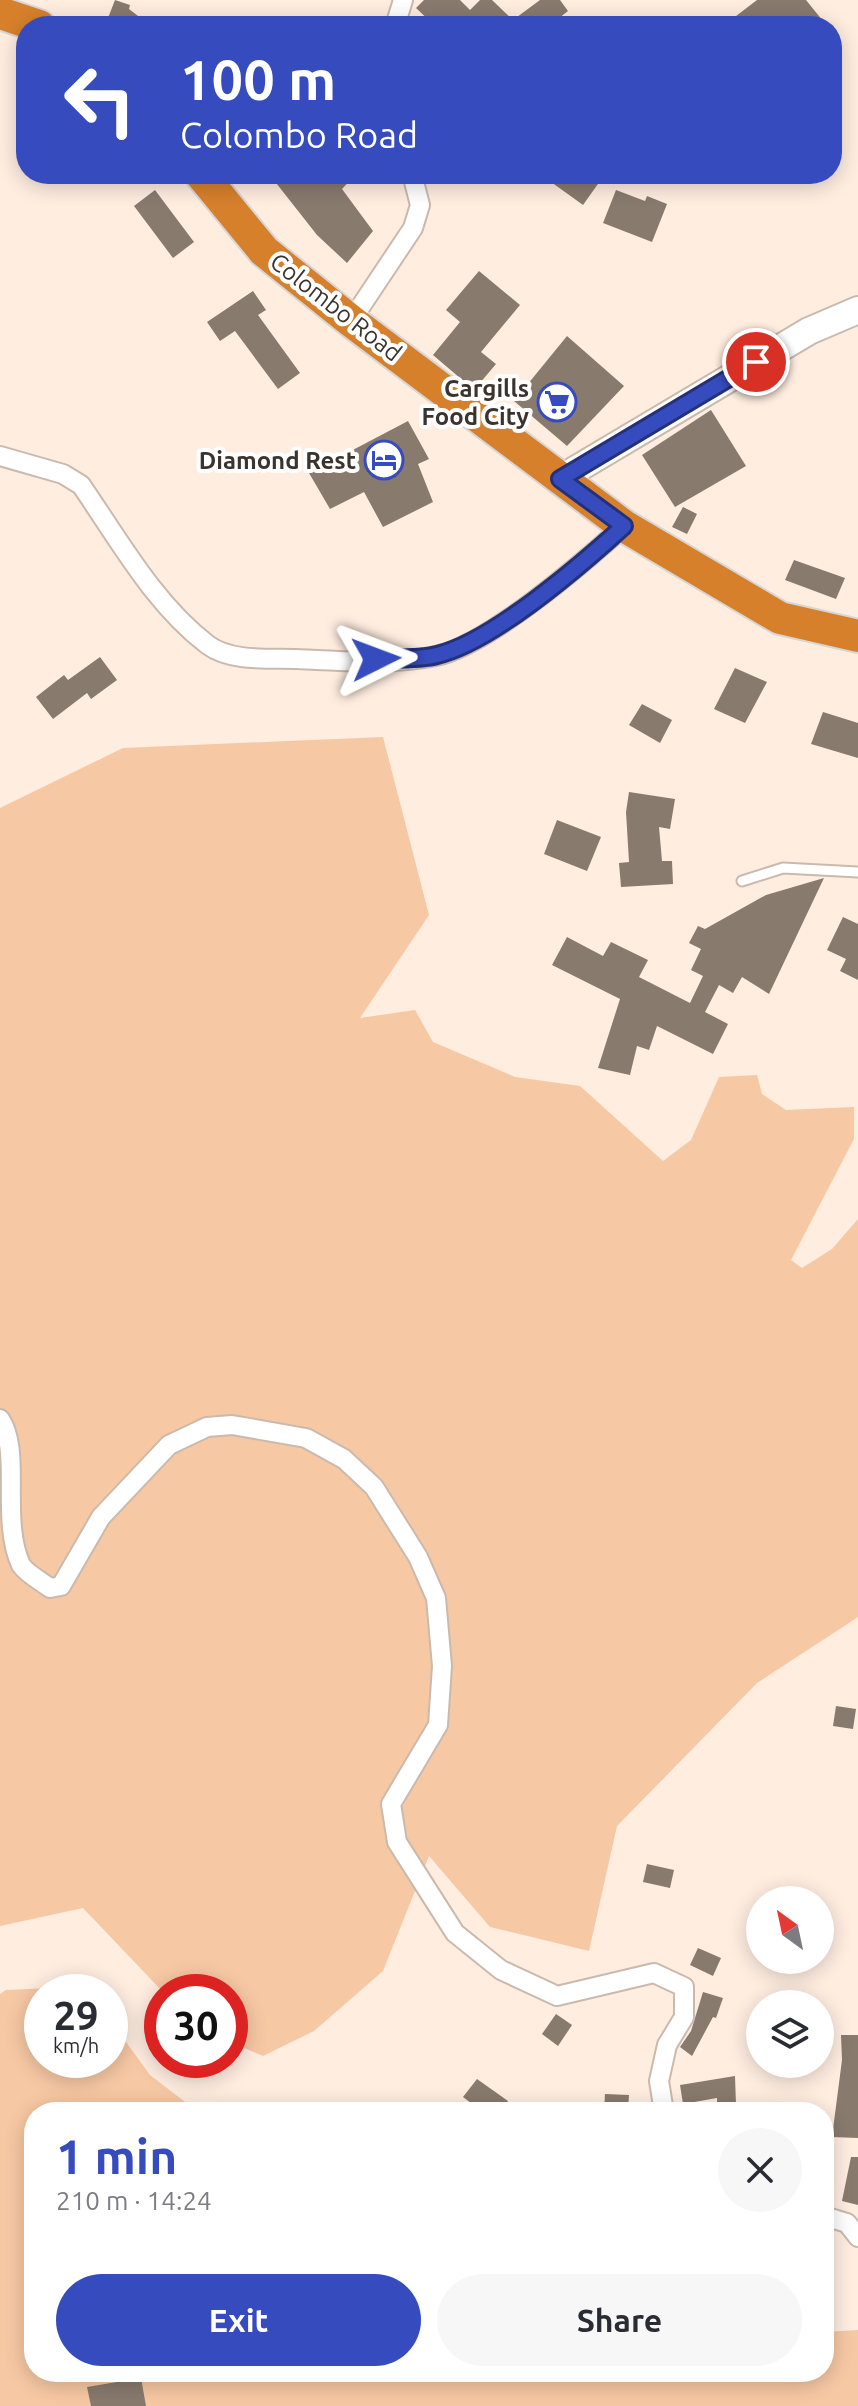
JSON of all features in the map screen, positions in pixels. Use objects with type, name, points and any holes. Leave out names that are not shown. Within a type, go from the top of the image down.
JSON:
[{"type":"highway","name":"Colombo Road","points":[[209,184],[264,251],[351,321],[624,526],[780,618],[858,636]]},
{"type":"street","points":[[351,321],[413,228],[420,205],[415,184]]},
{"type":"street","points":[[560,479],[809,331],[858,310]]},
{"type":"street","points":[[0,456],[63,474],[81,485],[170,612],[211,648],[239,657],[346,661],[435,656],[450,651],[464,646],[572,574],[624,526]]},
{"type":"street","points":[[0,1419],[8,1433],[5,1505],[10,1537],[21,1566],[50,1588],[61,1586],[101,1517],[169,1445],[207,1427],[232,1425],[306,1438],[344,1459],[374,1487],[418,1557],[436,1598],[442,1666],[438,1725],[391,1804],[397,1842],[455,1933],[501,1970],[557,1996],[654,1973],[684,1987],[684,2017],[667,2045],[659,2081],[662,2102]]},
{"type":"street","points":[[834,2219],[847,2223],[858,2237]]},
{"type":"lane","points":[[742,881],[783,868],[858,872]]},
{"type":"shaded area","points":[[383,737],[429,915],[360,1018],[415,1010],[433,1042],[515,1077],[580,1086],[663,1161],[691,1140],[719,1077],[757,1075],[762,1094],[786,1110],[854,1107],[854,1139],[791,1260],[802,1268],[832,1249],[858,1219],[858,1617],[757,1683],[617,1826],[589,1951],[490,1927],[429,1856],[383,1971],[314,2031],[263,2056],[248,2050],[248,1974],[146,1974],[83,1908],[0,1926],[0,808],[123,748]]},
{"type":"shaded area","points":[[24,1989],[24,2078],[128,2078],[128,2045],[144,2067],[144,2078],[154,2078],[185,2102],[24,2102],[24,2382],[834,2382],[834,2331],[858,2330],[858,2406],[0,2406],[0,1994],[6,1990]]},
{"type":"building","points":[[115,0],[130,5],[129,9],[138,16],[109,16]]},
{"type":"building","points":[[424,0],[460,0],[470,10],[480,0],[492,0],[509,16],[424,16],[416,8]]},
{"type":"building","points":[[540,0],[560,0],[568,11],[562,16],[518,16]]},
{"type":"building","points":[[757,0],[806,0],[819,16],[736,16]]},
{"type":"building","points":[[277,184],[347,184],[342,189],[373,231],[347,263],[317,235]]},
{"type":"building","points":[[554,184],[598,184],[583,205]]},
{"type":"building","points":[[155,190],[194,242],[173,258],[134,206]]},
{"type":"building","points":[[616,190],[645,201],[647,196],[667,204],[652,242],[603,223]]},
{"type":"building","points":[[479,271],[520,305],[481,352],[496,364],[474,390],[433,355],[460,322],[446,310]]},
{"type":"building","points":[[253,291],[266,310],[258,315],[300,373],[278,389],[235,331],[220,341],[207,322]]},
{"type":"building","points":[[567,336],[624,386],[567,446],[514,401]]},
{"type":"building","points":[[711,410],[746,466],[675,507],[642,455]]},
{"type":"building","points":[[408,421],[429,459],[418,464],[433,502],[383,527],[364,492],[330,509],[309,473]]},
{"type":"building","points":[[683,507],[697,514],[687,534],[672,527]]},
{"type":"building","points":[[794,560],[845,578],[836,599],[785,580]]},
{"type":"building","points":[[100,657],[117,680],[91,699],[87,693],[53,719],[36,697],[64,675],[68,680]]},
{"type":"building","points":[[735,668],[767,682],[745,723],[714,709]]},
{"type":"building","points":[[642,704],[672,720],[660,743],[629,725]]},
{"type":"building","points":[[823,712],[858,723],[858,758],[811,744]]},
{"type":"building","points":[[629,792],[675,799],[670,829],[659,827],[662,861],[672,861],[673,884],[621,887],[619,863],[629,862],[626,812]]},
{"type":"building","points":[[557,820],[601,837],[587,871],[544,854]]},
{"type":"building","points":[[824,878],[769,994],[742,977],[733,993],[719,985],[705,1012],[728,1024],[713,1054],[657,1026],[649,1050],[637,1046],[630,1075],[598,1068],[620,999],[552,965],[567,937],[603,956],[611,942],[648,960],[639,977],[690,1003],[703,976],[691,970],[701,949],[689,943],[698,926],[705,929],[766,895]]},
{"type":"building","points":[[843,917],[858,924],[858,980],[840,971],[846,959],[827,950]]},
{"type":"building","points":[[836,1706],[856,1709],[853,1729],[833,1726]]},
{"type":"building","points":[[647,1864],[674,1870],[670,1888],[643,1882]]},
{"type":"building","points":[[698,1948],[721,1958],[713,1976],[690,1965]]},
{"type":"building","points":[[703,1992],[723,1998],[716,2018],[713,2017],[692,2056],[680,2047],[691,2031]]},
{"type":"building","points":[[556,2014],[572,2025],[558,2046],[542,2034]]},
{"type":"building","points":[[841,2035],[858,2035],[858,2138],[834,2137],[842,2060]]},
{"type":"building","points":[[735,2076],[736,2102],[717,2102],[717,2098],[683,2102],[680,2085]]},
{"type":"building","points":[[477,2079],[508,2101],[470,2102],[463,2097]]},
{"type":"building","points":[[605,2094],[629,2095],[629,2102],[605,2102]]},
{"type":"building","points":[[851,2157],[858,2157],[858,2205],[842,2201]]},
{"type":"building","points":[[142,2382],[146,2406],[91,2406],[87,2387]]},
{"type":"place","name":"Cargills Food City","points":[[557,402]]},
{"type":"place","name":"Diamond Rest","points":[[384,460]]},
{"type":"route","points":[[376,659],[435,656],[464,646],[572,574],[624,526],[560,479],[756,362]]}]
